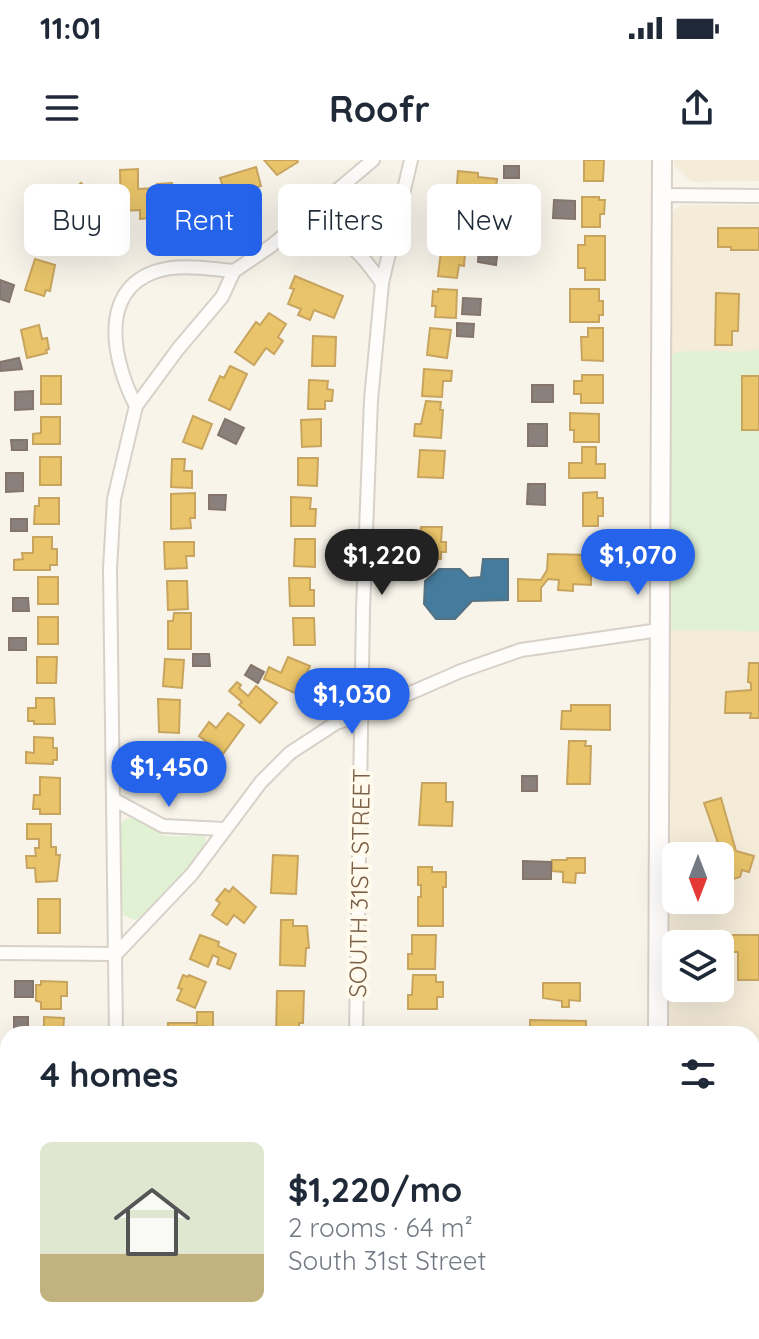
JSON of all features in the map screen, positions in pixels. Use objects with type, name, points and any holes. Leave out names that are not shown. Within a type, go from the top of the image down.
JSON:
[{"type":"street","points":[[344,184],[373,160]]},
{"type":"street","name":"SOUTH 31ST STREET","points":[[356,1026],[367,467],[382,283],[411,160]]},
{"type":"street","points":[[658,1026],[662,160]]},
{"type":"street","points":[[662,195],[759,196]]},
{"type":"street","points":[[116,1026],[111,529],[114,499],[136,406],[222,297],[234,271],[278,239]]},
{"type":"street","points":[[363,256],[382,283]]},
{"type":"street","points":[[136,406],[124,378],[116,337],[116,311],[129,288],[153,272],[163,270],[186,267],[234,271]]},
{"type":"street","points":[[0,953],[116,954],[192,874],[261,782],[290,753],[336,723],[461,671],[521,650],[659,630]]},
{"type":"street","points":[[113,799],[163,826],[224,829]]},
{"type":"shaded area","points":[[674,160],[759,160],[759,181],[691,182],[674,165]]},
{"type":"shaded area","points":[[682,205],[759,205],[759,1026],[665,1026],[665,1002],[734,1002],[734,930],[665,930],[665,914],[734,914],[734,842],[665,842],[667,221],[672,211]]},
{"type":"green space","points":[[759,349],[759,631],[667,630],[670,356],[687,351]]},
{"type":"green space","points":[[132,818],[165,836],[206,838],[205,845],[163,897],[135,920],[123,915],[122,906],[120,825],[125,819]]},
{"type":"building: Homes","points":[[264,160],[297,160],[298,162],[277,175]]},
{"type":"building: Homes","points":[[584,160],[604,160],[603,181],[584,181]]},
{"type":"building: Homes","points":[[256,167],[260,184],[222,184],[220,178]]},
{"type":"building: Homes","points":[[138,169],[138,189],[146,189],[146,219],[140,219],[140,210],[130,211],[130,184],[120,184],[120,170]]},
{"type":"building: Homes","points":[[458,171],[497,179],[496,184],[457,184]]},
{"type":"building: Homes","points":[[582,197],[605,200],[600,227],[582,227]]},
{"type":"building: Homes","points":[[718,228],[759,228],[759,250],[718,247]]},
{"type":"building: Homes","points":[[585,236],[605,236],[605,280],[585,280],[585,268],[578,268],[578,245],[585,245]]},
{"type":"building: Homes","points":[[440,256],[465,256],[464,266],[459,265],[457,278],[438,276]]},
{"type":"building: Homes","points":[[35,259],[55,265],[50,291],[46,290],[44,296],[25,290]]},
{"type":"building: Homes","points":[[295,276],[343,296],[334,318],[314,310],[310,320],[298,315],[301,309],[288,304]]},
{"type":"building: Homes","points":[[438,289],[457,290],[456,318],[435,317],[433,291],[438,292]]},
{"type":"building: Homes","points":[[570,289],[599,289],[603,315],[599,315],[599,322],[570,322]]},
{"type":"building: Homes","points":[[716,293],[739,294],[738,331],[732,331],[732,345],[715,345]]},
{"type":"building: Homes","points":[[269,313],[286,324],[278,337],[283,341],[274,354],[266,348],[254,365],[235,352],[256,322],[260,325]]},
{"type":"building: Homes","points":[[39,325],[42,339],[47,338],[49,349],[47,353],[27,358],[21,330]]},
{"type":"building: Homes","points":[[430,328],[451,330],[447,358],[427,355]]},
{"type":"building: Homes","points":[[588,328],[603,328],[603,361],[582,360],[581,337],[588,337]]},
{"type":"building: Homes","points":[[313,336],[336,337],[335,366],[312,366]]},
{"type":"building: Homes","points":[[230,366],[247,374],[230,410],[209,400],[220,376],[224,378]]},
{"type":"building: Homes","points":[[424,369],[452,371],[451,381],[443,381],[442,397],[422,396]]},
{"type":"building: Homes","points":[[582,375],[603,375],[603,403],[581,403],[581,394],[574,394],[574,381],[582,381]]},
{"type":"building: Homes","points":[[41,376],[61,376],[61,404],[41,404]]},
{"type":"building: Homes","points":[[742,376],[759,376],[759,430],[742,430]]},
{"type":"building: Homes","points":[[309,380],[328,381],[327,389],[333,390],[332,401],[325,401],[325,409],[308,409]]},
{"type":"building: Homes","points":[[426,401],[441,402],[441,438],[414,436],[415,424],[421,424]]},
{"type":"building: Homes","points":[[570,413],[599,414],[599,442],[574,442]]},
{"type":"building: Homes","points":[[193,416],[212,424],[202,449],[183,442]]},
{"type":"building: Homes","points":[[41,417],[60,417],[60,444],[33,444],[33,434],[41,433]]},
{"type":"building: Homes","points":[[321,419],[321,446],[302,447],[301,420]]},
{"type":"building: Homes","points":[[582,447],[596,447],[596,464],[605,464],[605,478],[569,478],[569,463],[582,463]]},
{"type":"building: Homes","points":[[420,450],[445,451],[443,478],[418,477]]},
{"type":"building: Homes","points":[[40,457],[61,457],[61,485],[40,485]]},
{"type":"building: Homes","points":[[298,458],[318,458],[317,486],[298,485]]},
{"type":"building: Homes","points":[[172,459],[185,459],[184,471],[192,471],[192,488],[171,487]]},
{"type":"building: Homes","points":[[597,492],[597,498],[603,498],[603,516],[598,516],[598,526],[583,526],[583,493]]},
{"type":"building: Homes","points":[[195,493],[195,518],[190,518],[191,528],[171,529],[171,494]]},
{"type":"building: Homes","points":[[291,497],[311,498],[310,509],[316,509],[315,526],[291,526]]},
{"type":"building: Homes","points":[[39,498],[59,498],[59,524],[34,524],[35,506],[39,506]]},
{"type":"building: Homes","points":[[421,527],[442,527],[441,542],[446,542],[446,552],[441,552],[441,559],[418,558]]},
{"type":"building: Homes","points":[[33,537],[52,537],[52,549],[57,549],[57,565],[50,565],[50,570],[14,570],[14,560],[23,559],[22,553],[33,553]]},
{"type":"building: Homes","points":[[295,539],[315,539],[315,567],[294,566]]},
{"type":"building: Homes","points":[[164,542],[194,542],[194,556],[186,556],[187,568],[165,569]]},
{"type":"building: Homes","points":[[548,554],[591,555],[591,585],[573,584],[573,591],[558,590],[559,580],[548,579],[541,588],[541,601],[518,601],[518,579],[541,580],[547,570]]},
{"type":"building: Homes","points":[[38,577],[58,577],[58,604],[38,604]]},
{"type":"building: Homes","points":[[289,578],[310,578],[314,606],[290,606]]},
{"type":"building: Homes","points":[[167,581],[187,581],[188,609],[168,610]]},
{"type":"building: Homes","points":[[174,613],[191,613],[191,649],[168,649],[168,621],[173,621]]},
{"type":"building: Homes","points":[[38,617],[58,617],[58,644],[38,644]]},
{"type":"building: Homes","points":[[293,618],[314,618],[315,645],[294,645]]},
{"type":"building: Homes","points":[[37,657],[57,657],[56,683],[37,683]]},
{"type":"building: Homes","points":[[288,657],[310,666],[297,694],[264,679],[269,667],[281,673]]},
{"type":"building: Homes","points":[[165,659],[184,660],[182,688],[163,686]]},
{"type":"building: Homes","points":[[749,663],[759,663],[759,718],[750,718],[751,713],[725,713],[726,692],[751,690],[751,683],[748,682]]},
{"type":"building: Homes","points":[[237,682],[248,696],[256,686],[277,703],[260,723],[239,705],[242,702],[229,691]]},
{"type":"building: Homes","points":[[36,698],[54,698],[55,724],[28,721],[28,708],[36,708]]},
{"type":"building: Homes","points":[[158,699],[180,700],[179,733],[159,732]]},
{"type":"building: Homes","points":[[571,705],[610,705],[610,730],[561,729],[562,711],[571,711]]},
{"type":"building: Homes","points":[[228,713],[244,725],[223,754],[199,736],[209,722],[216,728]]},
{"type":"building: Homes","points":[[34,737],[53,738],[57,760],[53,760],[53,764],[26,763],[26,752],[34,753]]},
{"type":"building: Homes","points":[[569,741],[586,741],[585,746],[591,746],[590,784],[567,784]]},
{"type":"building: Homes","points":[[180,742],[193,746],[191,753],[206,757],[201,779],[172,772],[174,765],[165,763],[169,748],[178,750]]},
{"type":"building: Homes","points":[[40,777],[60,778],[60,814],[40,814],[40,809],[33,809],[34,795],[40,795]]},
{"type":"building: Homes","points":[[422,783],[446,783],[446,802],[453,802],[452,826],[419,825]]},
{"type":"building: Homes","points":[[721,798],[733,842],[718,842],[704,803]]},
{"type":"building: Homes","points":[[27,824],[51,824],[51,847],[56,847],[56,855],[60,855],[57,881],[36,882],[35,868],[27,868],[26,856],[36,856],[39,839],[27,839]]},
{"type":"building: Homes","points":[[734,844],[736,851],[754,856],[749,872],[742,870],[740,877],[734,879]]},
{"type":"building: Homes","points":[[273,855],[298,856],[296,894],[271,893]]},
{"type":"building: Homes","points":[[585,858],[585,873],[576,873],[575,883],[563,882],[563,872],[552,871],[552,860]]},
{"type":"building: Homes","points":[[418,867],[432,867],[432,872],[446,872],[443,926],[418,926],[421,885],[418,885]]},
{"type":"building: Homes","points":[[233,887],[256,907],[244,923],[234,915],[227,925],[212,915],[220,903],[216,900],[225,889],[229,892]]},
{"type":"building: Homes","points":[[38,899],[60,899],[60,933],[38,933]]},
{"type":"building: Homes","points":[[281,920],[293,920],[293,926],[307,926],[309,948],[306,948],[305,966],[280,965]]},
{"type":"building: Homes","points":[[200,935],[219,942],[218,946],[236,954],[230,969],[217,964],[219,958],[213,955],[208,967],[190,959]]},
{"type":"building: Homes","points":[[412,935],[436,935],[435,969],[408,969]]},
{"type":"building: Homes","points":[[734,935],[759,935],[759,980],[738,980],[738,952],[734,952]]},
{"type":"building: Homes","points":[[183,975],[206,982],[195,1008],[177,1000]]},
{"type":"building: Homes","points":[[413,975],[436,975],[436,982],[443,982],[443,997],[437,997],[437,1009],[408,1009]]},
{"type":"building: Homes","points":[[41,981],[67,982],[67,996],[61,996],[61,1009],[41,1009],[41,1002],[36,1001],[36,985],[41,985]]},
{"type":"building: Homes","points":[[543,983],[580,983],[580,1001],[569,1000],[569,1007],[562,1007],[562,1001],[543,998]]},
{"type":"building: Homes","points":[[277,991],[304,991],[303,1023],[299,1026],[276,1026]]},
{"type":"building: Homes","points":[[197,1012],[213,1012],[213,1026],[168,1026],[168,1023],[197,1023]]},
{"type":"building: Homes","points":[[44,1017],[64,1018],[63,1026],[44,1026]]},
{"type":"building: Homes","points":[[530,1020],[586,1021],[586,1026],[530,1026]]},
{"type":"building: Public","points":[[483,559],[508,559],[508,600],[472,601],[455,619],[436,619],[424,604],[425,581],[439,569],[460,569],[469,578],[481,577]]},
{"type":"building: Industry","points":[[504,166],[519,166],[519,178],[504,178]]},
{"type":"building: Industry","points":[[554,200],[575,201],[575,219],[553,218]]},
{"type":"building: Industry","points":[[478,256],[497,256],[496,265],[478,262]]},
{"type":"building: Industry","points":[[0,280],[14,285],[9,302],[0,299]]},
{"type":"building: Industry","points":[[463,298],[481,299],[480,315],[462,314]]},
{"type":"building: Industry","points":[[457,323],[474,324],[473,337],[457,336]]},
{"type":"building: Industry","points":[[19,358],[22,369],[1,371],[0,362]]},
{"type":"building: Industry","points":[[532,385],[553,385],[553,402],[532,402]]},
{"type":"building: Industry","points":[[33,391],[33,409],[15,410],[15,392]]},
{"type":"building: Industry","points":[[225,419],[244,428],[236,444],[218,435]]},
{"type":"building: Industry","points":[[528,424],[547,424],[547,446],[528,446]]},
{"type":"building: Industry","points":[[11,440],[27,440],[27,450],[12,450]]},
{"type":"building: Industry","points":[[6,473],[23,473],[23,491],[6,492]]},
{"type":"building: Industry","points":[[528,484],[545,484],[545,505],[527,504]]},
{"type":"building: Industry","points":[[209,495],[226,495],[225,510],[209,509]]},
{"type":"building: Industry","points":[[11,519],[27,519],[27,531],[11,531]]},
{"type":"building: Industry","points":[[13,598],[28,598],[29,611],[13,611]]},
{"type":"building: Industry","points":[[9,638],[26,638],[26,650],[9,650]]},
{"type":"building: Industry","points":[[193,654],[209,654],[210,666],[193,666]]},
{"type":"building: Industry","points":[[251,665],[264,672],[258,683],[245,675]]},
{"type":"building: Industry","points":[[522,776],[537,776],[537,791],[522,791]]},
{"type":"building: Industry","points":[[523,861],[551,862],[551,879],[523,879]]},
{"type":"building: Industry","points":[[15,981],[33,981],[33,997],[15,997]]},
{"type":"building: Industry","points":[[14,1017],[28,1017],[28,1026],[14,1026]]}]
